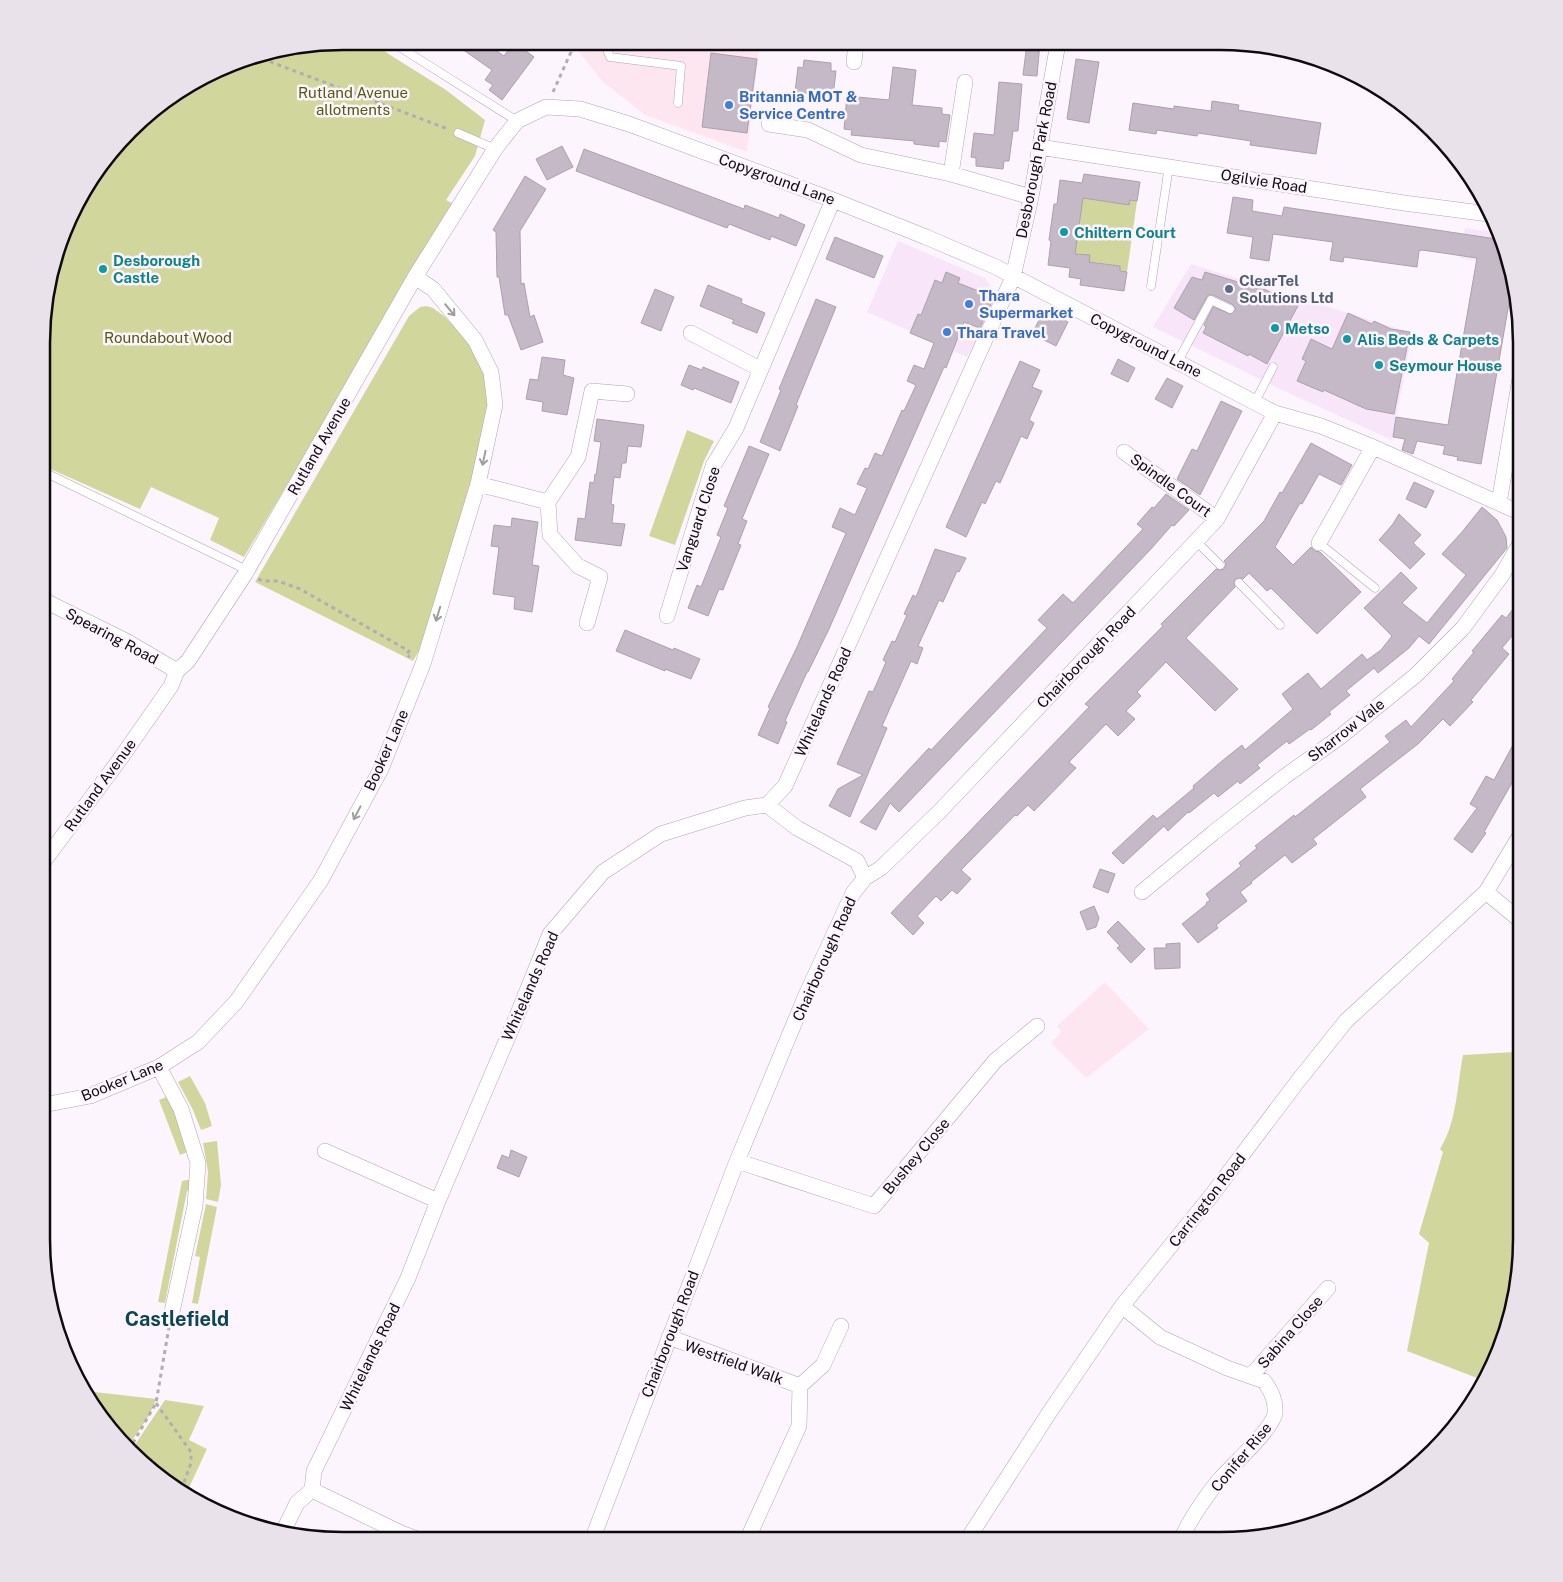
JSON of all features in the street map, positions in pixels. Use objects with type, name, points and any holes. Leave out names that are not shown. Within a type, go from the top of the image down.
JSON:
[{"type":"street","points":[[854,62],[855,50]]},
{"type":"street","name":"Desborough Park Road","points":[[1013,277],[1031,197],[1057,50]]},
{"type":"street","points":[[951,174],[965,82]]},
{"type":"street","name":"Rutland Avenue","points":[[50,853],[118,762],[171,686],[177,671],[188,661],[246,572],[344,404],[415,277],[495,149],[517,121],[546,107],[580,109],[630,124]]},
{"type":"street","name":"Copyground Lane","points":[[630,124],[833,200],[996,266],[1013,277],[1275,413],[1321,426],[1373,447],[1513,509]]},
{"type":"street","points":[[769,124],[808,130],[861,155],[951,174],[1031,197]]},
{"type":"street","name":"Ogilvie Road","points":[[1039,147],[1404,203],[1483,213]]},
{"type":"street","name":"Vanguard Close","points":[[667,616],[713,466],[736,428],[833,200]]},
{"type":"street","name":"Booker Lane","points":[[50,1104],[90,1096],[158,1068],[198,1042],[236,1002],[321,880],[384,760],[423,664],[478,484],[495,405],[491,372],[475,340],[433,289],[415,277]]},
{"type":"street","name":"Whitelands Road","points":[[312,1490],[314,1471],[408,1278],[438,1201],[550,934],[603,872],[661,834],[744,808],[767,805],[785,786],[1013,277]]},
{"type":"street","points":[[691,333],[760,369]]},
{"type":"street","points":[[587,623],[600,577],[578,566],[550,535],[548,502],[578,457],[592,391],[628,394]]},
{"type":"street","name":"Chairborough Road","points":[[595,1532],[738,1161],[806,995],[853,893],[865,878],[881,868],[940,811],[1218,519],[1275,413]]},
{"type":"street","points":[[1499,503],[1513,420]]},
{"type":"street","points":[[1319,543],[1373,447]]},
{"type":"street","name":"Spindle Court","points":[[1124,452],[1218,519]]},
{"type":"street","points":[[478,484],[548,502]]},
{"type":"street","name":"Sharrow Vale","points":[[1142,892],[1212,833],[1284,777],[1340,737],[1416,675],[1463,628],[1502,575],[1513,556]]},
{"type":"street","name":"Spearing Road","points":[[50,603],[126,641],[177,671]]},
{"type":"street","points":[[767,805],[797,828],[857,861],[865,878]]},
{"type":"street","name":"Carrington Road","points":[[972,1532],[1049,1413],[1122,1306],[1211,1196],[1346,1021],[1486,892],[1513,847]]},
{"type":"street","points":[[1486,892],[1513,914]]},
{"type":"street","name":"Bushey Close","points":[[738,1161],[874,1206],[995,1061],[1037,1026]]},
{"type":"street","points":[[158,1068],[181,1109],[198,1163],[195,1206],[172,1312]]},
{"type":"street","points":[[325,1150],[438,1201]]},
{"type":"street","name":"Sabina Close","points":[[1251,1376],[1328,1288]]},
{"type":"street","name":"Conifer Rise","points":[[1122,1306],[1160,1338],[1227,1368],[1264,1381],[1274,1396],[1275,1415],[1261,1435],[1219,1480],[1184,1532]]},
{"type":"street","name":"Westfield Walk","points":[[751,1532],[799,1426],[800,1386],[823,1366],[841,1326]]},
{"type":"street","name":"Westfield Walk","points":[[669,1337],[800,1386]]},
{"type":"street","points":[[286,1526],[297,1503],[312,1490],[391,1532]]},
{"type":"lane","points":[[404,50],[517,121]]},
{"type":"lane","points":[[607,50],[610,57],[680,66],[678,103]]},
{"type":"lane","points":[[458,133],[495,149]]},
{"type":"lane","points":[[1152,286],[1169,166]]},
{"type":"lane","points":[[1178,361],[1211,300],[1230,309]]},
{"type":"lane","points":[[1255,402],[1273,367]]},
{"type":"lane","points":[[50,475],[246,572]]},
{"type":"lane","points":[[1196,541],[1220,565]]},
{"type":"lane","points":[[1319,543],[1375,588]]},
{"type":"lane","points":[[1239,584],[1280,625]]},
{"type":"path","points":[[546,107],[571,50]]},
{"type":"path","points":[[266,60],[458,133]]},
{"type":"path","points":[[246,572],[263,581],[278,581],[300,589],[409,651]]},
{"type":"path","points":[[133,1443],[156,1403],[172,1312]]},
{"type":"path","points":[[156,1403],[191,1452],[191,1463],[183,1485]]},
{"type":"shaded area","points":[[578,50],[759,50],[747,152],[645,115],[602,81]]},
{"type":"shaded area","points":[[1465,228],[1491,232],[1503,266],[1460,258]]},
{"type":"shaded area","points":[[898,241],[985,278],[989,284],[996,298],[983,330],[967,357],[867,312]]},
{"type":"shaded area","points":[[1191,264],[1412,333],[1392,440],[1282,390],[1153,327]]},
{"type":"shaded area","points":[[1105,982],[1149,1029],[1086,1078],[1051,1043],[1061,1032],[1057,1026]]},
{"type":"green space","points":[[343,50],[382,50],[446,90],[485,120],[475,156],[446,200],[454,204],[244,557],[210,540],[219,518],[151,487],[140,509],[50,469],[50,343],[56,286],[72,231],[89,196],[110,164],[164,110],[196,89],[231,72],[267,60],[304,53]]},
{"type":"green space","points":[[1079,197],[1129,204],[1130,200],[1137,201],[1127,272],[1120,271],[1120,266],[1093,262],[1088,266],[1089,256],[1070,253],[1079,226]]},
{"type":"green space","points":[[420,307],[433,308],[444,316],[464,337],[484,367],[489,393],[485,437],[430,632],[413,661],[255,582],[409,316]]},
{"type":"green space","points":[[687,430],[714,441],[704,461],[675,545],[649,536]]},
{"type":"green space","points":[[1513,1052],[1513,1239],[1510,1278],[1503,1315],[1491,1351],[1478,1378],[1407,1351],[1429,1243],[1419,1234],[1443,1152],[1440,1149],[1450,1127],[1456,1104],[1463,1055]]},
{"type":"green space","points":[[190,1076],[205,1103],[212,1126],[201,1130],[178,1082]]},
{"type":"green space","points":[[171,1095],[190,1151],[180,1155],[159,1100]]},
{"type":"green space","points":[[217,1141],[221,1185],[218,1202],[206,1199],[208,1172],[203,1143]]},
{"type":"green space","points":[[193,1179],[193,1191],[187,1191],[165,1303],[158,1302],[182,1181]]},
{"type":"green space","points":[[206,1204],[217,1207],[198,1304],[192,1303],[200,1257],[195,1256]]},
{"type":"green space","points":[[93,1392],[156,1399],[150,1414],[132,1441],[110,1418]]},
{"type":"green space","points":[[165,1400],[204,1406],[189,1440],[207,1449],[189,1488],[164,1472],[135,1445]]},
{"type":"building","points":[[463,50],[495,50],[504,56],[508,50],[525,50],[534,57],[502,100],[489,90],[493,85],[485,80],[492,70]]},
{"type":"building","points":[[1026,50],[1039,50],[1037,76],[1023,75]]},
{"type":"building","points":[[711,53],[757,59],[747,133],[702,127]]},
{"type":"building","points":[[1076,59],[1099,62],[1089,123],[1067,119]]},
{"type":"building","points":[[804,60],[831,63],[831,71],[836,71],[833,96],[795,92],[798,67],[803,68]]},
{"type":"building","points":[[893,67],[916,70],[912,105],[942,108],[942,114],[950,115],[946,142],[939,141],[939,147],[914,144],[914,141],[851,135],[852,130],[844,129],[847,96],[889,100]]},
{"type":"building","points":[[999,82],[1022,84],[1018,131],[1013,131],[1009,161],[1004,161],[1003,169],[976,166],[976,158],[971,157],[974,133],[994,135]]},
{"type":"building","points":[[1212,101],[1239,105],[1238,110],[1321,123],[1316,154],[1250,145],[1251,141],[1198,133],[1197,136],[1157,130],[1156,134],[1129,130],[1133,103],[1174,109],[1174,106],[1211,111]]},
{"type":"building","points":[[562,146],[573,167],[547,180],[536,159]]},
{"type":"building","points":[[584,149],[744,209],[745,205],[779,218],[780,214],[805,225],[796,246],[771,236],[770,240],[729,224],[727,228],[576,171]]},
{"type":"building","name":"Chiltern Court","points":[[1084,174],[1140,182],[1137,201],[1130,200],[1129,205],[1083,198],[1075,254],[1090,255],[1089,262],[1120,266],[1120,271],[1127,272],[1124,291],[1080,285],[1081,279],[1069,277],[1070,268],[1048,265],[1054,204],[1057,204],[1060,180],[1082,183]]},
{"type":"building","points":[[525,176],[546,189],[520,231],[521,284],[524,283],[530,317],[534,315],[543,342],[521,350],[508,315],[505,315],[499,277],[497,277],[496,232],[493,230]]},
{"type":"building","points":[[1233,197],[1253,200],[1252,211],[1282,216],[1284,207],[1494,239],[1503,267],[1509,301],[1481,464],[1457,460],[1458,457],[1443,454],[1445,446],[1417,441],[1413,454],[1402,450],[1405,439],[1393,437],[1396,417],[1448,425],[1477,258],[1422,250],[1419,251],[1417,267],[1344,257],[1343,262],[1330,260],[1333,242],[1273,234],[1269,261],[1250,258],[1253,237],[1227,233]]},
{"type":"building","points":[[835,237],[883,256],[874,278],[826,259]]},
{"type":"building","points":[[946,272],[960,278],[958,283],[994,297],[980,328],[964,322],[946,368],[944,367],[829,629],[785,721],[787,722],[778,744],[758,735],[770,708],[768,707],[797,647],[846,533],[832,527],[840,508],[855,515],[867,488],[857,484],[865,468],[868,469],[875,453],[882,456],[902,410],[904,411],[916,385],[907,381],[914,365],[924,369],[934,343],[910,333],[918,314],[921,315],[935,280],[942,283]]},
{"type":"building","points":[[1205,272],[1264,289],[1281,298],[1283,293],[1300,302],[1267,364],[1203,333],[1206,327],[1204,325],[1213,307],[1231,314],[1236,309],[1232,304],[1213,295],[1208,295],[1194,320],[1174,308],[1192,277],[1202,280]]},
{"type":"building","points":[[708,285],[742,299],[741,303],[765,313],[757,333],[732,323],[734,320],[700,306]]},
{"type":"building","points":[[655,289],[674,297],[661,331],[641,323]]},
{"type":"building","points":[[816,299],[836,307],[796,405],[798,406],[780,451],[760,442],[781,390],[779,389]]},
{"type":"building","points":[[1044,310],[1068,322],[1056,346],[1032,334]]},
{"type":"building","points":[[1348,313],[1372,324],[1374,321],[1391,329],[1410,332],[1394,414],[1366,409],[1324,390],[1323,392],[1297,381],[1306,361],[1302,359],[1311,339],[1332,349]]},
{"type":"building","points":[[542,357],[565,360],[563,375],[574,378],[567,415],[542,411],[543,402],[526,399],[530,379],[538,380]]},
{"type":"building","points":[[1118,359],[1135,368],[1128,382],[1111,374]]},
{"type":"building","points":[[1020,361],[1040,370],[1032,387],[1042,391],[1029,420],[1034,423],[1027,439],[1021,436],[1000,483],[996,481],[985,504],[982,502],[966,537],[946,527]]},
{"type":"building","points":[[689,365],[702,370],[703,367],[739,382],[731,403],[694,388],[693,390],[681,385]]},
{"type":"building","points":[[1167,378],[1183,386],[1172,408],[1155,399]]},
{"type":"building","points":[[1221,401],[1242,411],[1200,495],[1177,479],[1192,449],[1197,451]]},
{"type":"building","points":[[597,419],[644,425],[641,447],[628,446],[626,463],[622,463],[620,478],[614,477],[611,504],[614,505],[612,523],[625,524],[621,546],[575,540],[578,518],[585,519],[590,482],[594,483],[596,475],[601,442],[594,441]]},
{"type":"building","points":[[1311,443],[1352,465],[1341,485],[1319,474],[1275,547],[1293,565],[1311,547],[1315,551],[1320,552],[1361,592],[1317,634],[1271,588],[1267,591],[1249,573],[1243,579],[1235,579],[1235,587],[1186,638],[1238,689],[1215,711],[1166,662],[1137,692],[1141,696],[1126,711],[1135,719],[1118,736],[1106,724],[1069,762],[1076,768],[1034,811],[1028,805],[1017,816],[1015,815],[961,870],[971,879],[957,894],[952,890],[941,901],[936,896],[917,916],[924,923],[913,935],[891,913],[1089,707],[1085,704],[1163,626],[1161,624],[1216,569],[1224,569],[1226,564],[1224,561],[1264,521]]},
{"type":"building","points":[[749,446],[769,454],[742,519],[747,521],[738,544],[741,545],[723,590],[719,589],[708,616],[688,608],[697,585],[701,587],[721,537],[717,535],[728,508],[724,506]]},
{"type":"building","points":[[1414,482],[1434,491],[1426,508],[1406,499]]},
{"type":"building","points":[[1166,494],[1189,510],[1174,526],[1172,525],[899,812],[890,803],[876,830],[860,822],[929,748],[931,750],[1047,628],[1038,620],[1063,594],[1073,603],[1143,529],[1137,524]]},
{"type":"building","points":[[1482,507],[1497,520],[1506,537],[1507,548],[1429,644],[1419,636],[1409,648],[1378,673],[1374,668],[1346,691],[1350,695],[1311,730],[1289,744],[1287,741],[1257,765],[1260,768],[1240,784],[1238,781],[1218,797],[1214,793],[1188,812],[1168,831],[1164,826],[1123,864],[1112,853],[1153,815],[1157,819],[1194,788],[1193,786],[1222,761],[1242,745],[1245,750],[1293,709],[1282,694],[1308,673],[1321,689],[1362,654],[1367,660],[1381,650],[1392,636],[1364,608],[1401,572],[1417,588],[1402,603],[1427,623],[1466,575],[1442,554]]},
{"type":"building","points":[[1399,514],[1421,535],[1413,543],[1425,554],[1410,569],[1379,540]]},
{"type":"building","points":[[512,518],[538,522],[532,565],[539,566],[532,612],[514,609],[515,597],[493,594],[499,547],[491,546],[494,525],[511,527]]},
{"type":"building","points":[[935,549],[966,558],[959,572],[957,571],[943,602],[939,600],[918,646],[923,648],[917,664],[911,661],[882,726],[887,728],[850,817],[829,806],[838,789],[863,775],[837,764],[869,691],[873,692],[886,662],[883,660],[892,641],[895,642],[907,615],[904,614],[913,595],[916,597]]},
{"type":"building","points":[[1513,609],[1513,635],[1502,648],[1509,654],[1471,700],[1473,702],[1450,726],[1443,719],[1418,744],[1360,789],[1366,797],[1313,839],[1317,844],[1292,863],[1285,855],[1251,882],[1240,892],[1247,901],[1216,925],[1218,928],[1198,943],[1182,924],[1207,904],[1210,900],[1206,894],[1241,866],[1239,863],[1257,848],[1255,846],[1390,742],[1385,736],[1406,720],[1411,727],[1454,681],[1452,679],[1474,652],[1472,651],[1502,615],[1506,618]]},
{"type":"building","points":[[625,630],[700,659],[691,679],[665,669],[665,671],[616,651]]},
{"type":"building","points":[[1513,745],[1513,781],[1484,832],[1486,833],[1472,853],[1454,839],[1477,808],[1470,804],[1486,776],[1494,780]]},
{"type":"building","points":[[1100,869],[1115,874],[1108,893],[1093,887]]},
{"type":"building","points":[[1094,906],[1099,918],[1096,927],[1087,930],[1080,912]]},
{"type":"building","points":[[1118,921],[1145,949],[1131,963],[1117,948],[1120,946],[1107,932]]},
{"type":"building","points":[[1180,943],[1180,968],[1155,969],[1154,948],[1166,948],[1166,944]]},
{"type":"building","points":[[511,1150],[527,1157],[519,1177],[497,1168],[502,1155],[509,1158]]},
{"type":"place","name":"Britannia MOT & Service Centre","points":[[729,105]]},
{"type":"place","name":"Chiltern Court","points":[[1064,232]]},
{"type":"place","name":"Desborough Castle","points":[[103,269]]},
{"type":"place","name":"ClearTel Solutions Ltd","points":[[1229,289]]},
{"type":"place","name":"Thara Supermarket","points":[[969,304]]},
{"type":"place","name":"Metso","points":[[1275,328]]},
{"type":"place","name":"Thara Travel","points":[[947,332]]},
{"type":"place","name":"Alis Beds & Carpets","points":[[1347,339]]},
{"type":"place","name":"Seymour House","points":[[1379,365]]},
{"type":"district","name":"Castlefield","points":[[177,1319]]},
{"type":"park label","name":"Rutland Avenue allotments","points":[[353,100]]},
{"type":"park label","name":"Roundabout Wood","points":[[168,337]]}]
